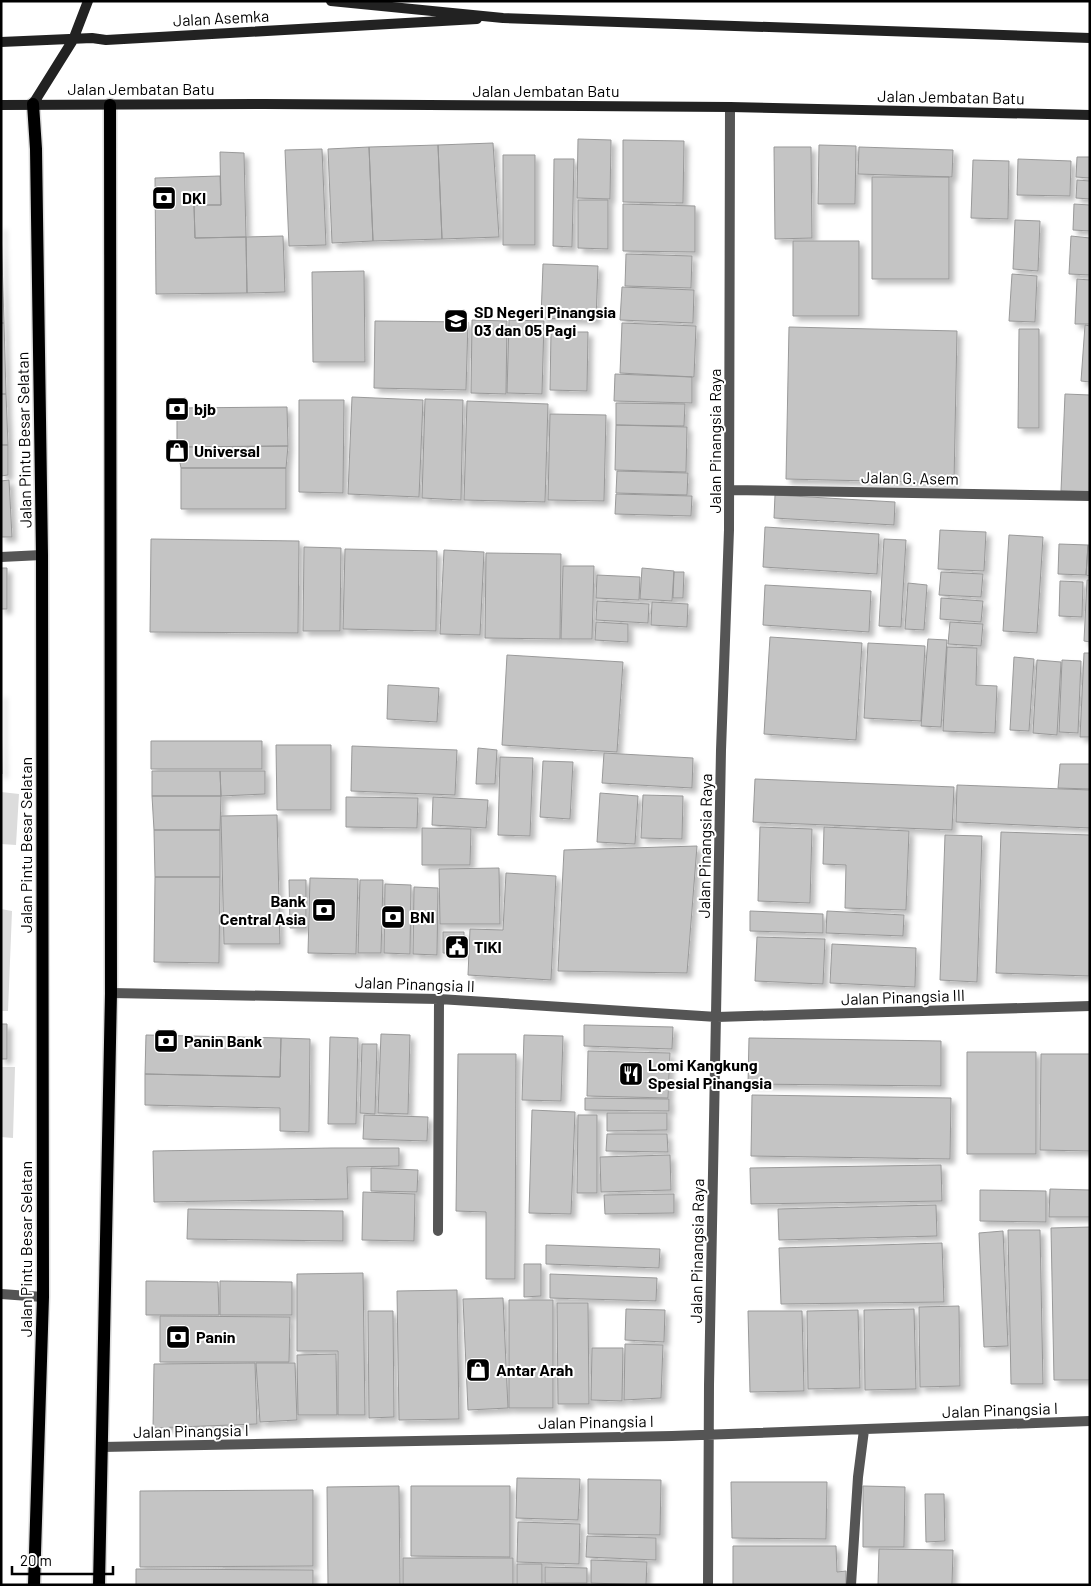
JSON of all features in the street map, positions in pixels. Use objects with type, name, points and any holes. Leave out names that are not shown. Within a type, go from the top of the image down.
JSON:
[{"type":"main road","points":[[33,104],[73,40],[88,1]]},
{"type":"main road","points":[[331,1],[503,18],[1090,38]]},
{"type":"main road","name":"Jalan Asemka","points":[[1,42],[503,18]]},
{"type":"main road","name":"Jalan Pintu Besar Selatan","points":[[33,104],[36,149],[42,555],[43,1297],[34,1585]]},
{"type":"main road","points":[[99,1585],[111,993],[110,104]]},
{"type":"main road","name":"Jalan Jembatan Batu","points":[[1,105],[730,107],[1090,116]]},
{"type":"street","name":"Jalan Pinangsia Raya","points":[[708,1585],[721,750],[730,490],[730,107]]},
{"type":"street","name":"Jalan G. Asem","points":[[730,490],[1090,496]]},
{"type":"street","points":[[1,558],[42,555]]},
{"type":"street","name":"Jalan Pinangsia II","points":[[111,993],[439,998],[717,1017]]},
{"type":"street","points":[[438,1230],[439,998]]},
{"type":"street","name":"Jalan Pinangsia III","points":[[717,1017],[1090,1006]]},
{"type":"street","points":[[1,1294],[43,1297]]},
{"type":"street","name":"Jalan Pinangsia I","points":[[102,1447],[864,1430],[1090,1421]]},
{"type":"street","points":[[851,1585],[858,1477],[864,1430]]},
{"type":"shaded area","points":[[1,792],[19,794],[16,845],[1,844]]},
{"type":"shaded area","points":[[1,909],[12,911],[8,1011],[1,1011]]},
{"type":"shaded area","points":[[1,1067],[15,1067],[13,1138],[1,1137]]},
{"type":"building","points":[[578,139],[611,140],[610,199],[577,198]]},
{"type":"building","points":[[623,140],[684,141],[683,203],[623,202]]},
{"type":"building","points":[[493,143],[499,237],[442,239],[438,145]]},
{"type":"building","points":[[438,145],[442,239],[373,241],[369,147]]},
{"type":"building","points":[[819,145],[856,146],[855,204],[818,204]]},
{"type":"building","points":[[369,147],[373,241],[332,243],[328,149]]},
{"type":"building","points":[[774,147],[811,147],[812,238],[775,239]]},
{"type":"building","points":[[859,147],[953,150],[952,177],[858,174]]},
{"type":"building","points":[[322,149],[326,245],[289,246],[285,150]]},
{"type":"building","points":[[220,152],[244,153],[246,237],[195,238],[194,205],[221,205]]},
{"type":"building","points":[[503,155],[535,155],[535,245],[503,245]]},
{"type":"building","points":[[1077,157],[1090,157],[1090,178],[1076,177]]},
{"type":"building","points":[[554,159],[574,159],[572,247],[553,246]]},
{"type":"building","points":[[1018,159],[1071,161],[1070,196],[1017,195]]},
{"type":"building","points":[[973,160],[1009,161],[1008,219],[971,218]]},
{"type":"building","points":[[220,176],[221,205],[194,205],[195,238],[246,237],[247,293],[156,294],[155,178]]},
{"type":"building","points":[[872,177],[949,177],[949,279],[872,279]]},
{"type":"building","points":[[1077,180],[1090,181],[1090,199],[1076,198]]},
{"type":"building","points":[[578,200],[608,200],[608,249],[578,248]]},
{"type":"building","points":[[623,204],[695,206],[695,252],[623,251]]},
{"type":"building","points":[[1074,204],[1090,205],[1090,231],[1073,230]]},
{"type":"building","points":[[1015,220],[1040,221],[1038,271],[1013,269]]},
{"type":"building","points":[[1,225],[4,323],[1,323]]},
{"type":"building","points":[[283,236],[285,292],[247,293],[246,237]]},
{"type":"building","points":[[1071,236],[1090,238],[1090,275],[1069,274]]},
{"type":"building","points":[[793,241],[859,241],[859,316],[793,316]]},
{"type":"building","points":[[626,254],[692,256],[691,288],[625,286]]},
{"type":"building","points":[[543,264],[598,266],[596,320],[541,318]]},
{"type":"building","points":[[364,271],[365,362],[313,362],[312,272]]},
{"type":"building","points":[[1012,274],[1037,276],[1035,322],[1009,321]]},
{"type":"building","points":[[1077,279],[1090,280],[1090,324],[1075,324]]},
{"type":"building","points":[[622,287],[694,290],[693,323],[620,320]]},
{"type":"building","points":[[472,320],[507,321],[506,394],[471,393]]},
{"type":"building","points":[[509,320],[544,321],[542,394],[507,393]]},
{"type":"building","points":[[375,321],[468,322],[466,390],[374,388]]},
{"type":"building","points":[[1,323],[4,323],[6,394],[1,394]]},
{"type":"building","points":[[622,323],[696,326],[694,377],[620,373]]},
{"type":"building","points":[[1085,325],[1090,326],[1090,382],[1081,381]]},
{"type":"building","points":[[789,327],[957,331],[954,483],[786,479]]},
{"type":"building","points":[[1019,329],[1039,329],[1039,428],[1018,428]]},
{"type":"building","points":[[551,332],[588,332],[587,391],[550,390]]},
{"type":"building","points":[[615,374],[692,377],[692,403],[614,401]]},
{"type":"building","points":[[1,394],[6,394],[8,445],[1,445]]},
{"type":"building","points":[[1065,394],[1090,395],[1089,492],[1061,491]]},
{"type":"building","points":[[352,397],[423,400],[419,497],[348,494]]},
{"type":"building","points":[[425,399],[463,400],[461,500],[422,498]]},
{"type":"building","points":[[299,400],[344,400],[343,493],[299,492]]},
{"type":"building","points":[[467,401],[548,404],[545,502],[464,500]]},
{"type":"building","points":[[616,403],[685,404],[684,426],[616,425]]},
{"type":"building","points":[[287,407],[288,446],[177,447],[177,408]]},
{"type":"building","points":[[550,414],[606,415],[604,501],[548,500]]},
{"type":"building","points":[[616,425],[687,427],[686,472],[615,470]]},
{"type":"building","points":[[1,445],[8,445],[8,475],[1,476]]},
{"type":"building","points":[[288,446],[286,468],[181,468],[177,447]]},
{"type":"building","points":[[181,468],[286,468],[286,509],[181,509]]},
{"type":"building","points":[[617,471],[688,473],[687,495],[616,493]]},
{"type":"building","points":[[9,480],[12,537],[1,537],[1,481]]},
{"type":"building","points":[[616,494],[692,496],[691,516],[615,514]]},
{"type":"building","points":[[775,495],[895,502],[894,525],[774,518]]},
{"type":"building","points":[[765,527],[879,534],[877,574],[763,567]]},
{"type":"building","points":[[940,530],[986,532],[984,571],[938,569]]},
{"type":"building","points":[[1009,535],[1043,537],[1037,633],[1003,631]]},
{"type":"building","points":[[151,539],[299,541],[298,633],[150,632]]},
{"type":"building","points":[[884,539],[906,540],[901,627],[879,626]]},
{"type":"building","points":[[1059,544],[1088,545],[1086,575],[1058,574]]},
{"type":"building","points":[[1088,545],[1090,545],[1090,576],[1086,575]]},
{"type":"building","points":[[304,547],[341,548],[340,631],[303,631]]},
{"type":"building","points":[[345,549],[437,551],[436,631],[343,629]]},
{"type":"building","points":[[444,550],[484,552],[480,635],[440,634]]},
{"type":"building","points":[[486,553],[561,554],[560,639],[485,638]]},
{"type":"building","points":[[563,566],[594,566],[592,639],[561,639]]},
{"type":"building","points":[[1,568],[7,568],[7,609],[1,609]]},
{"type":"building","points":[[642,568],[674,571],[672,601],[640,599]]},
{"type":"building","points":[[674,572],[684,572],[683,598],[673,598]]},
{"type":"building","points":[[941,572],[983,574],[981,597],[939,595]]},
{"type":"building","points":[[597,575],[640,577],[639,600],[596,598]]},
{"type":"building","points":[[1087,580],[1090,580],[1090,642],[1084,641]]},
{"type":"building","points":[[1060,581],[1083,582],[1082,617],[1059,616]]},
{"type":"building","points":[[908,583],[927,585],[924,630],[905,629]]},
{"type":"building","points":[[765,585],[871,591],[869,632],[763,625]]},
{"type":"building","points":[[941,598],[983,601],[981,622],[940,619]]},
{"type":"building","points":[[597,601],[649,604],[648,623],[596,620]]},
{"type":"building","points":[[652,602],[688,604],[687,627],[651,625]]},
{"type":"building","points":[[596,622],[628,624],[628,642],[595,640]]},
{"type":"building","points":[[950,622],[983,624],[981,646],[948,644]]},
{"type":"building","points":[[770,637],[862,643],[856,740],[764,734]]},
{"type":"building","points":[[928,639],[947,640],[941,727],[921,726]]},
{"type":"building","points":[[868,643],[925,646],[921,721],[864,718]]},
{"type":"building","points":[[947,647],[977,648],[976,685],[997,686],[995,733],[943,731]]},
{"type":"building","points":[[1084,653],[1090,653],[1090,737],[1080,737]]},
{"type":"building","points":[[507,655],[623,662],[617,752],[502,745]]},
{"type":"building","points":[[1014,657],[1034,659],[1029,731],[1010,730]]},
{"type":"building","points":[[1037,660],[1061,662],[1057,735],[1033,733]]},
{"type":"building","points":[[1062,660],[1081,661],[1078,733],[1059,732]]},
{"type":"building","points":[[388,685],[439,688],[437,722],[387,719]]},
{"type":"building","points":[[1,693],[2,774],[1,774]]},
{"type":"building","points":[[151,741],[262,741],[262,769],[151,769]]},
{"type":"building","points":[[276,745],[331,745],[331,810],[277,810]]},
{"type":"building","points":[[352,746],[457,750],[455,795],[351,791]]},
{"type":"building","points":[[478,748],[497,750],[495,784],[476,784]]},
{"type":"building","points":[[604,753],[693,758],[692,788],[602,783]]},
{"type":"building","points":[[500,757],[533,758],[530,836],[498,835]]},
{"type":"building","points":[[543,761],[573,762],[570,819],[540,817]]},
{"type":"building","points":[[1060,764],[1090,764],[1090,789],[1058,788]]},
{"type":"building","points":[[152,771],[220,771],[221,796],[152,796]]},
{"type":"building","points":[[220,771],[265,771],[265,794],[221,796]]},
{"type":"building","points":[[755,779],[954,787],[952,830],[753,822]]},
{"type":"building","points":[[957,785],[1090,790],[1090,828],[956,822]]},
{"type":"building","points":[[600,793],[638,796],[635,844],[597,842]]},
{"type":"building","points":[[643,795],[683,796],[682,839],[641,838]]},
{"type":"building","points":[[152,796],[221,796],[220,830],[154,830]]},
{"type":"building","points":[[346,797],[418,798],[417,828],[346,827]]},
{"type":"building","points":[[433,797],[488,800],[486,828],[432,825]]},
{"type":"building","points":[[277,815],[280,944],[224,944],[221,816]]},
{"type":"building","points":[[760,827],[812,829],[810,903],[758,901]]},
{"type":"building","points":[[824,827],[909,831],[906,910],[845,908],[846,865],[823,864]]},
{"type":"building","points":[[422,828],[471,829],[470,865],[422,865]]},
{"type":"building","points":[[154,830],[220,830],[220,877],[155,877]]},
{"type":"building","points":[[1001,832],[1090,835],[1089,976],[996,973]]},
{"type":"building","points":[[945,835],[982,836],[977,982],[940,980]]},
{"type":"building","points":[[697,846],[687,973],[558,971],[564,850]]},
{"type":"building","points":[[499,868],[500,924],[440,924],[439,869]]},
{"type":"building","points":[[506,873],[556,876],[551,980],[468,975],[470,929],[503,930]]},
{"type":"building","points":[[155,877],[220,877],[219,963],[154,962]]},
{"type":"building","points":[[310,878],[358,879],[356,954],[308,953]]},
{"type":"building","points":[[289,880],[306,880],[306,928],[290,928]]},
{"type":"building","points":[[360,880],[383,880],[381,953],[358,953]]},
{"type":"building","points":[[385,884],[411,885],[410,954],[384,953]]},
{"type":"building","points":[[414,887],[438,888],[437,955],[413,954]]},
{"type":"building","points":[[750,911],[823,914],[823,933],[750,931]]},
{"type":"building","points":[[827,911],[904,915],[903,936],[826,933]]},
{"type":"building","points":[[443,932],[464,932],[464,954],[443,953]]},
{"type":"building","points":[[757,937],[825,939],[823,984],[755,981]]},
{"type":"building","points":[[832,944],[916,948],[915,987],[830,983]]},
{"type":"building","points":[[1,1024],[7,1024],[7,1059],[1,1059]]},
{"type":"building","points":[[584,1025],[673,1027],[672,1049],[584,1046]]},
{"type":"building","points":[[381,1034],[410,1035],[408,1114],[378,1113]]},
{"type":"building","points":[[146,1035],[281,1038],[280,1077],[145,1074]]},
{"type":"building","points":[[524,1035],[563,1036],[561,1101],[522,1100]]},
{"type":"building","points":[[330,1037],[358,1038],[356,1124],[328,1124]]},
{"type":"building","points":[[281,1038],[310,1039],[309,1132],[280,1131],[280,1108],[145,1105],[145,1074],[280,1077]]},
{"type":"building","points":[[749,1038],[941,1041],[941,1086],[748,1084]]},
{"type":"building","points":[[362,1044],[377,1044],[375,1114],[360,1113]]},
{"type":"building","points":[[588,1051],[670,1053],[668,1098],[587,1096]]},
{"type":"building","points":[[967,1052],[1036,1052],[1036,1154],[967,1154]]},
{"type":"building","points":[[458,1054],[516,1054],[515,1279],[486,1279],[486,1212],[456,1211]]},
{"type":"building","points":[[1041,1054],[1090,1054],[1090,1151],[1040,1150]]},
{"type":"building","points":[[752,1095],[951,1098],[950,1159],[751,1156]]},
{"type":"building","points":[[585,1098],[669,1099],[669,1111],[585,1110]]},
{"type":"building","points":[[532,1110],[575,1112],[571,1214],[529,1213]]},
{"type":"building","points":[[607,1113],[667,1113],[667,1130],[607,1131]]},
{"type":"building","points":[[364,1115],[428,1117],[427,1141],[363,1139]]},
{"type":"building","points":[[578,1115],[597,1115],[597,1193],[577,1193]]},
{"type":"building","points":[[607,1134],[667,1134],[668,1152],[606,1151]]},
{"type":"building","points":[[399,1148],[399,1166],[347,1167],[348,1199],[154,1202],[153,1151]]},
{"type":"building","points":[[670,1155],[671,1190],[601,1192],[600,1157]]},
{"type":"building","points":[[941,1165],[942,1201],[751,1204],[750,1168]]},
{"type":"building","points":[[371,1168],[418,1170],[417,1192],[371,1191]]},
{"type":"building","points":[[1050,1189],[1090,1190],[1090,1217],[1049,1217]]},
{"type":"building","points":[[980,1190],[1046,1191],[1046,1222],[980,1221]]},
{"type":"building","points":[[363,1192],[415,1194],[414,1241],[362,1240]]},
{"type":"building","points":[[674,1194],[674,1213],[605,1214],[604,1195]]},
{"type":"building","points":[[936,1205],[937,1236],[779,1240],[778,1209]]},
{"type":"building","points":[[188,1209],[343,1211],[343,1241],[187,1239]]},
{"type":"building","points":[[1090,1227],[1090,1380],[1054,1380],[1051,1228]]},
{"type":"building","points":[[1008,1230],[1040,1230],[1043,1384],[1011,1384]]},
{"type":"building","points":[[1003,1231],[1008,1346],[984,1347],[979,1233]]},
{"type":"building","points":[[942,1243],[944,1302],[781,1304],[779,1248]]},
{"type":"building","points":[[546,1245],[660,1249],[659,1268],[546,1264]]},
{"type":"building","points":[[524,1264],[541,1264],[541,1296],[524,1297]]},
{"type":"building","points":[[363,1273],[365,1415],[338,1415],[338,1351],[297,1351],[297,1274]]},
{"type":"building","points":[[550,1274],[657,1278],[656,1301],[550,1298]]},
{"type":"building","points":[[146,1281],[218,1282],[219,1315],[146,1315]]},
{"type":"building","points":[[220,1281],[292,1282],[292,1315],[220,1315]]},
{"type":"building","points":[[457,1290],[459,1419],[399,1420],[397,1291]]},
{"type":"building","points":[[503,1298],[508,1408],[468,1410],[463,1299]]},
{"type":"building","points":[[509,1300],[553,1300],[553,1408],[509,1408]]},
{"type":"building","points":[[557,1303],[588,1303],[589,1404],[558,1404]]},
{"type":"building","points":[[959,1306],[960,1386],[920,1387],[919,1307]]},
{"type":"building","points":[[626,1309],[665,1310],[664,1342],[625,1340]]},
{"type":"building","points":[[914,1309],[916,1389],[865,1390],[864,1310]]},
{"type":"building","points":[[858,1310],[860,1388],[808,1389],[807,1311]]},
{"type":"building","points":[[368,1311],[393,1311],[394,1417],[369,1418]]},
{"type":"building","points":[[748,1311],[802,1311],[804,1391],[750,1392]]},
{"type":"building","points":[[160,1316],[290,1317],[289,1362],[160,1362]]},
{"type":"building","points":[[625,1344],[663,1345],[661,1398],[624,1400]]},
{"type":"building","points":[[592,1348],[623,1348],[622,1401],[591,1400]]},
{"type":"building","points":[[336,1354],[337,1415],[298,1415],[297,1355]]},
{"type":"building","points":[[255,1363],[257,1424],[153,1428],[154,1364]]},
{"type":"building","points":[[256,1363],[295,1363],[297,1420],[260,1422]]},
{"type":"building","points":[[517,1478],[580,1479],[578,1520],[516,1518]]},
{"type":"building","points":[[588,1479],[661,1480],[660,1535],[588,1534]]},
{"type":"building","points":[[731,1482],[827,1482],[826,1539],[732,1538]]},
{"type":"building","points":[[399,1486],[400,1585],[328,1585],[327,1487]]},
{"type":"building","points":[[411,1486],[510,1486],[510,1557],[411,1556]]},
{"type":"building","points":[[863,1486],[905,1487],[904,1547],[863,1547]]},
{"type":"building","points":[[313,1490],[313,1566],[140,1567],[140,1491]]},
{"type":"building","points":[[925,1494],[944,1494],[945,1541],[926,1542]]},
{"type":"building","points":[[518,1522],[580,1524],[579,1564],[517,1562]]},
{"type":"building","points":[[587,1536],[656,1538],[656,1560],[586,1557]]},
{"type":"building","points":[[733,1546],[836,1546],[837,1572],[846,1571],[846,1585],[733,1585]]},
{"type":"building","points":[[879,1549],[953,1550],[952,1585],[878,1585]]},
{"type":"building","points":[[403,1558],[513,1558],[513,1585],[403,1585]]},
{"type":"building","points":[[591,1560],[647,1562],[646,1585],[591,1583]]},
{"type":"building","points":[[517,1564],[542,1564],[542,1585],[517,1585]]},
{"type":"building","points":[[545,1567],[587,1568],[587,1583],[545,1583]]},
{"type":"building","points":[[136,1569],[313,1570],[313,1585],[136,1585]]},
{"type":"place","name":"DKI","points":[[164,198]]},
{"type":"place","name":"SD Negeri Pinangsia 03 dan 05 Pagi","points":[[456,321]]},
{"type":"place","name":"bjb","points":[[177,409]]},
{"type":"place","name":"Universal","points":[[177,451]]},
{"type":"place","name":"Bank Central Asia","points":[[324,910]]},
{"type":"place","name":"BNI","points":[[393,917]]},
{"type":"place","name":"TIKI","points":[[457,947]]},
{"type":"place","name":"Panin Bank","points":[[166,1041]]},
{"type":"place","name":"Lomi Kangkung Spesial Pinangsia","points":[[631,1074]]},
{"type":"place","name":"Panin","points":[[178,1337]]},
{"type":"place","name":"Antar Arah","points":[[478,1370]]}]
